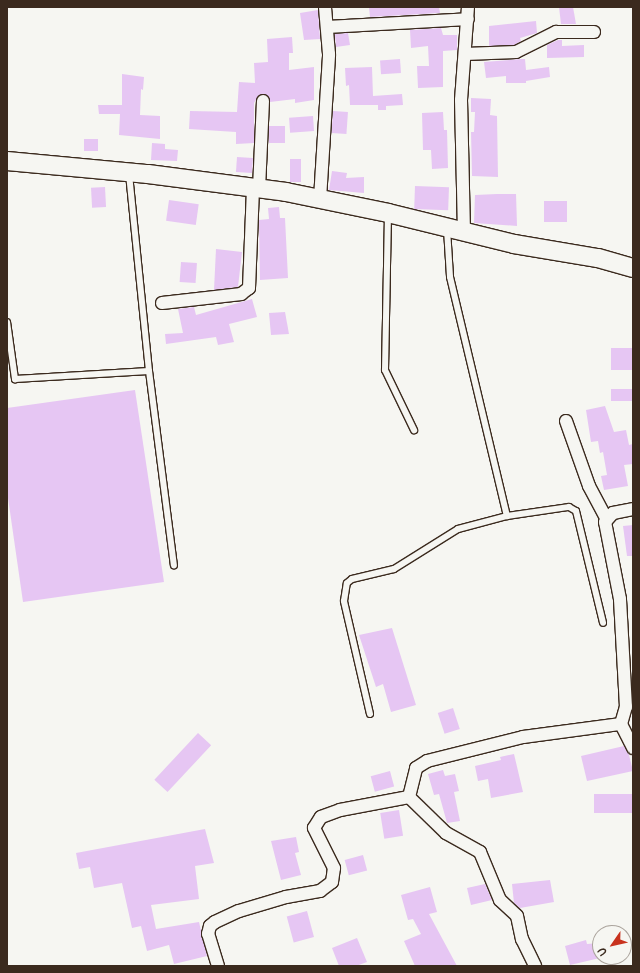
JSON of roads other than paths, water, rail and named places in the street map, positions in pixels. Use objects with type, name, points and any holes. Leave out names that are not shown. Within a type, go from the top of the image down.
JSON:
[{"type":"street","points":[[320,199],[329,54],[328,26],[325,7]]},
{"type":"street","points":[[464,232],[461,100],[468,7]]},
{"type":"street","points":[[328,26],[468,19]]},
{"type":"street","points":[[465,54],[516,52],[556,32],[594,32]]},
{"type":"street","points":[[162,302],[241,294],[249,288],[263,100]]},
{"type":"street","points":[[7,161],[129,172],[256,188],[388,213],[464,232],[633,268]]},
{"type":"street","points":[[566,420],[589,486],[606,518],[621,613],[626,708],[621,724],[633,748]]},
{"type":"street","points":[[606,518],[614,513],[633,509]]},
{"type":"street","points":[[410,797],[416,768],[421,762],[523,737],[621,724]]},
{"type":"street","points":[[218,966],[208,934],[210,926],[215,922],[239,911],[286,897],[320,891],[332,882],[334,868],[315,835],[316,820],[327,813],[410,797]]},
{"type":"street","points":[[410,797],[446,833],[480,852],[500,900],[517,916],[522,939],[535,966]]},
{"type":"lane","points":[[129,172],[149,371],[174,565]]},
{"type":"lane","points":[[388,213],[385,370],[414,430]]},
{"type":"lane","points":[[447,227],[450,277],[507,516]]},
{"type":"lane","points":[[7,322],[15,379],[149,371]]},
{"type":"lane","points":[[370,714],[344,602],[347,583],[352,579],[394,569],[458,529],[507,516],[569,508],[576,511],[603,623]]}]
